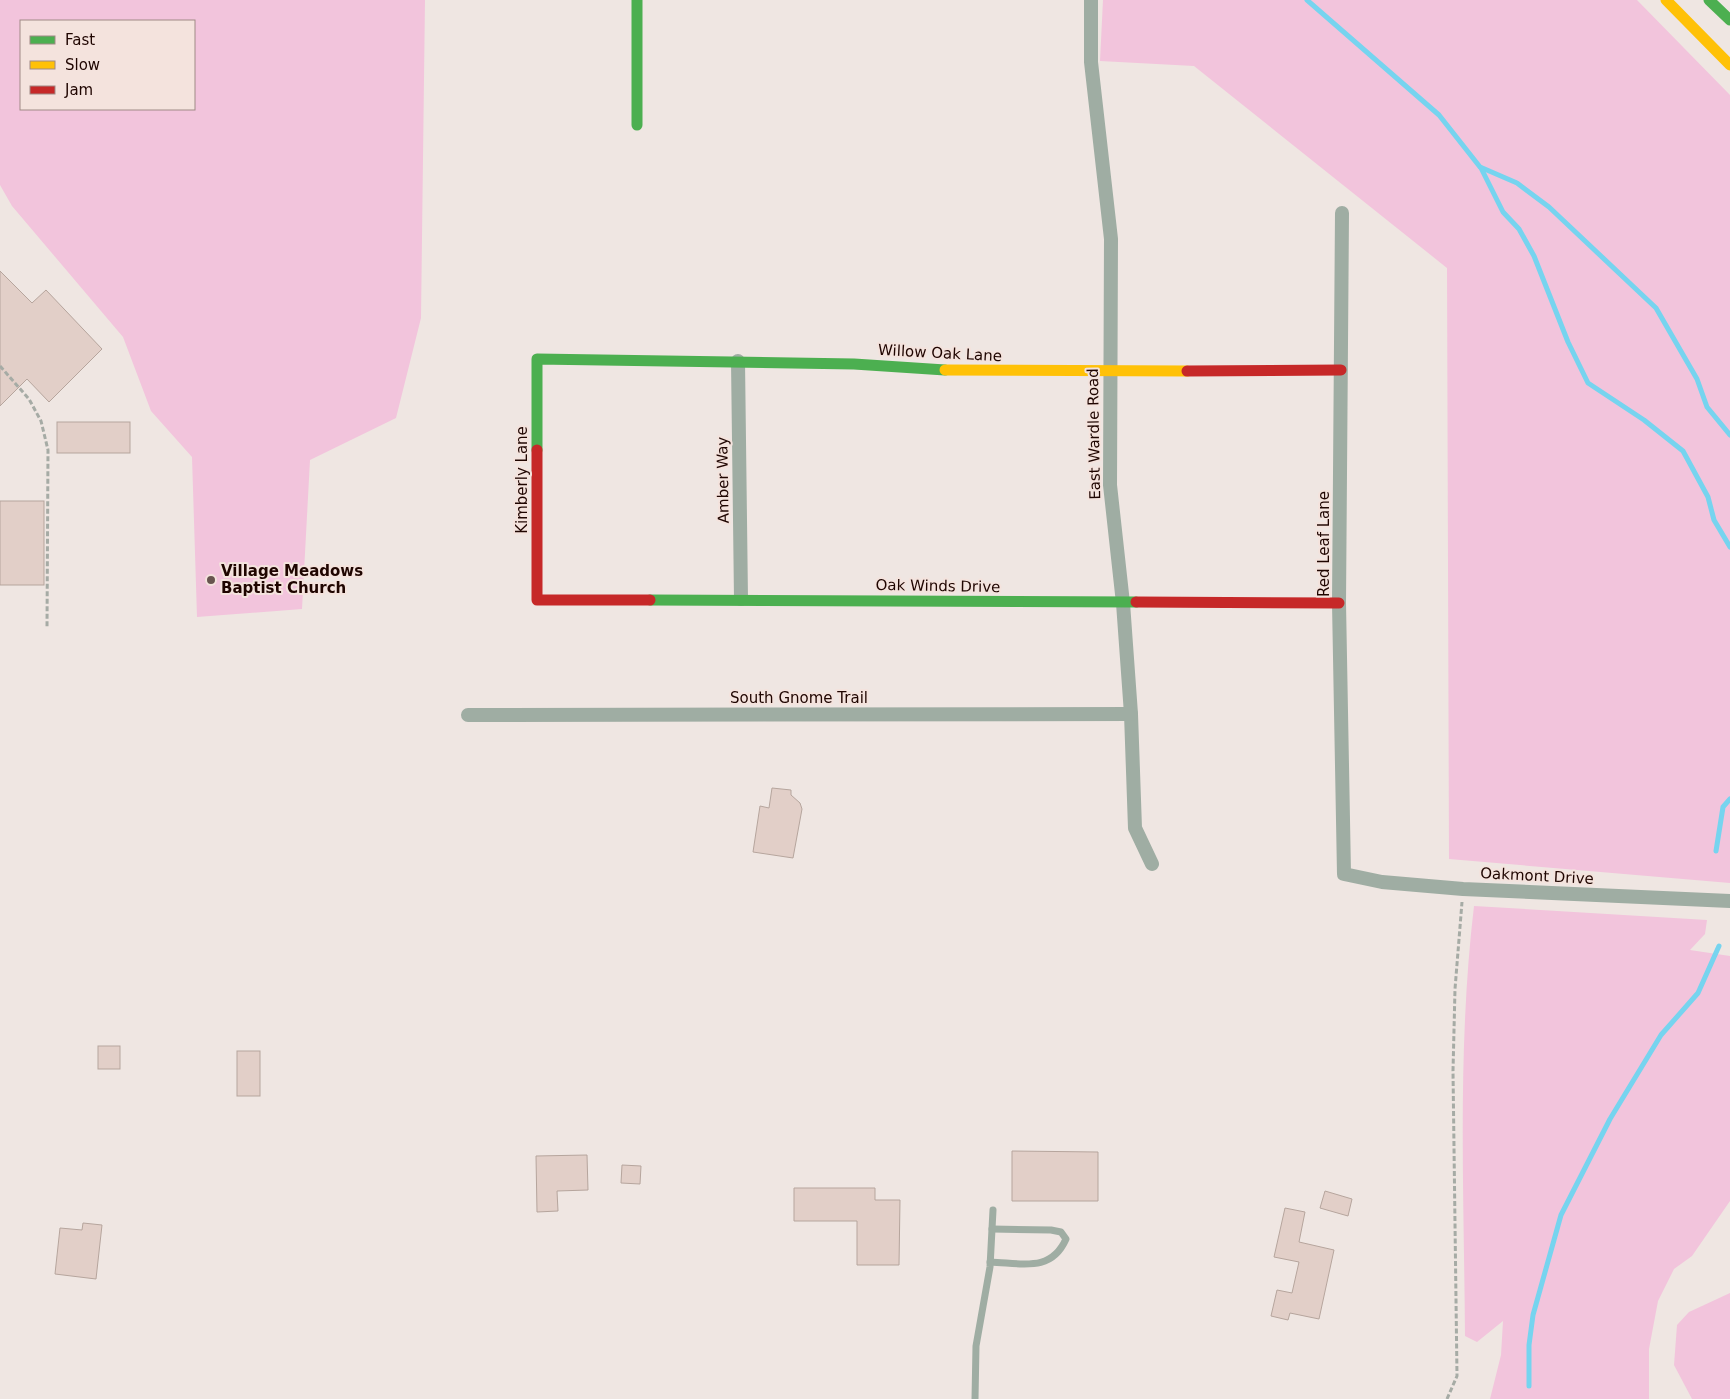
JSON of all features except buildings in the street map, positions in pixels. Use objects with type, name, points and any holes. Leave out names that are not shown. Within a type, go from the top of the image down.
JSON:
[{"type":"street","points":[[636,0],[638,125]]},
{"type":"street","name":"East Wardle Road","points":[[1091,0],[1091,62],[1111,239],[1110,485],[1123,603],[1131,714],[1135,828],[1152,864]]},
{"type":"street","points":[[1666,0],[1730,65]]},
{"type":"street","points":[[1709,0],[1730,20]]},
{"type":"street","name":"Red Leaf Lane","points":[[1342,213],[1340,602],[1344,874]]},
{"type":"street","name":"Willow Oak Lane","points":[[537,359],[854,364],[971,372],[1341,370]]},
{"type":"street","name":"Kimberly Lane","points":[[537,359],[537,600]]},
{"type":"street","name":"Amber Way","points":[[738,361],[741,600]]},
{"type":"street","name":"Oak Winds Drive","points":[[537,600],[1123,603],[1340,602]]},
{"type":"street","name":"South Gnome Trail","points":[[468,715],[1131,714]]},
{"type":"street","name":"Oakmont Drive","points":[[1344,874],[1382,882],[1463,889],[1730,901]]},
{"type":"lane","points":[[975,1399],[976,1346],[990,1262],[993,1210]]},
{"type":"lane","points":[[990,1262],[1042,1264],[1060,1252],[1066,1239],[1061,1232],[1051,1230],[992,1229]]},
{"type":"path","points":[[0,366],[29,399],[40,421],[48,450],[47,627]]},
{"type":"path","points":[[1448,1399],[1457,1376],[1455,988],[1463,889]]},
{"type":"shaded area","points":[[0,0],[425,0],[421,318],[396,418],[310,460],[302,609],[197,617],[192,457],[151,411],[123,337],[12,206],[0,185]]},
{"type":"shaded area","points":[[1103,0],[1637,0],[1730,95],[1730,883],[1449,859],[1447,268],[1194,66],[1100,61]]},
{"type":"shaded area","points":[[1474,906],[1707,920],[1705,934],[1690,950],[1730,956],[1730,1201],[1692,1256],[1674,1269],[1658,1301],[1649,1349],[1649,1399],[1490,1399],[1501,1355],[1503,1321],[1477,1342],[1465,1336],[1463,1067],[1465,1013]]},
{"type":"shaded area","points":[[1730,1293],[1730,1399],[1692,1399],[1674,1365],[1677,1325],[1689,1312]]},
{"type":"waterway","points":[[1307,0],[1439,115],[1480,167],[1517,183],[1549,207],[1656,308],[1697,379],[1707,407],[1730,435]]},
{"type":"waterway","points":[[1481,168],[1503,212],[1519,229],[1534,256],[1568,342],[1588,383],[1644,420],[1683,451],[1708,497],[1714,520],[1730,547]]},
{"type":"waterway","points":[[1716,851],[1723,807],[1730,799]]},
{"type":"waterway","points":[[1529,1386],[1529,1345],[1533,1315],[1561,1215],[1610,1119],[1661,1035],[1698,993],[1719,946]]},
{"type":"traffic: fast","points":[[637,0],[637,125]]},
{"type":"traffic: fast","points":[[1709,0],[1730,20]]},
{"type":"traffic: fast","points":[[537,450],[537,359],[854,364],[945,370]]},
{"type":"traffic: fast","points":[[650,600],[1136,602]]},
{"type":"traffic: slow","points":[[1666,0],[1730,65]]},
{"type":"traffic: slow","points":[[945,370],[1187,371]]},
{"type":"traffic: jam","points":[[1187,371],[1341,370]]},
{"type":"traffic: jam","points":[[537,450],[537,600],[650,600]]},
{"type":"traffic: jam","points":[[1136,602],[1339,603]]},
{"type":"place","name":"Village Meadows Baptist Church","points":[[211,580]]}]
